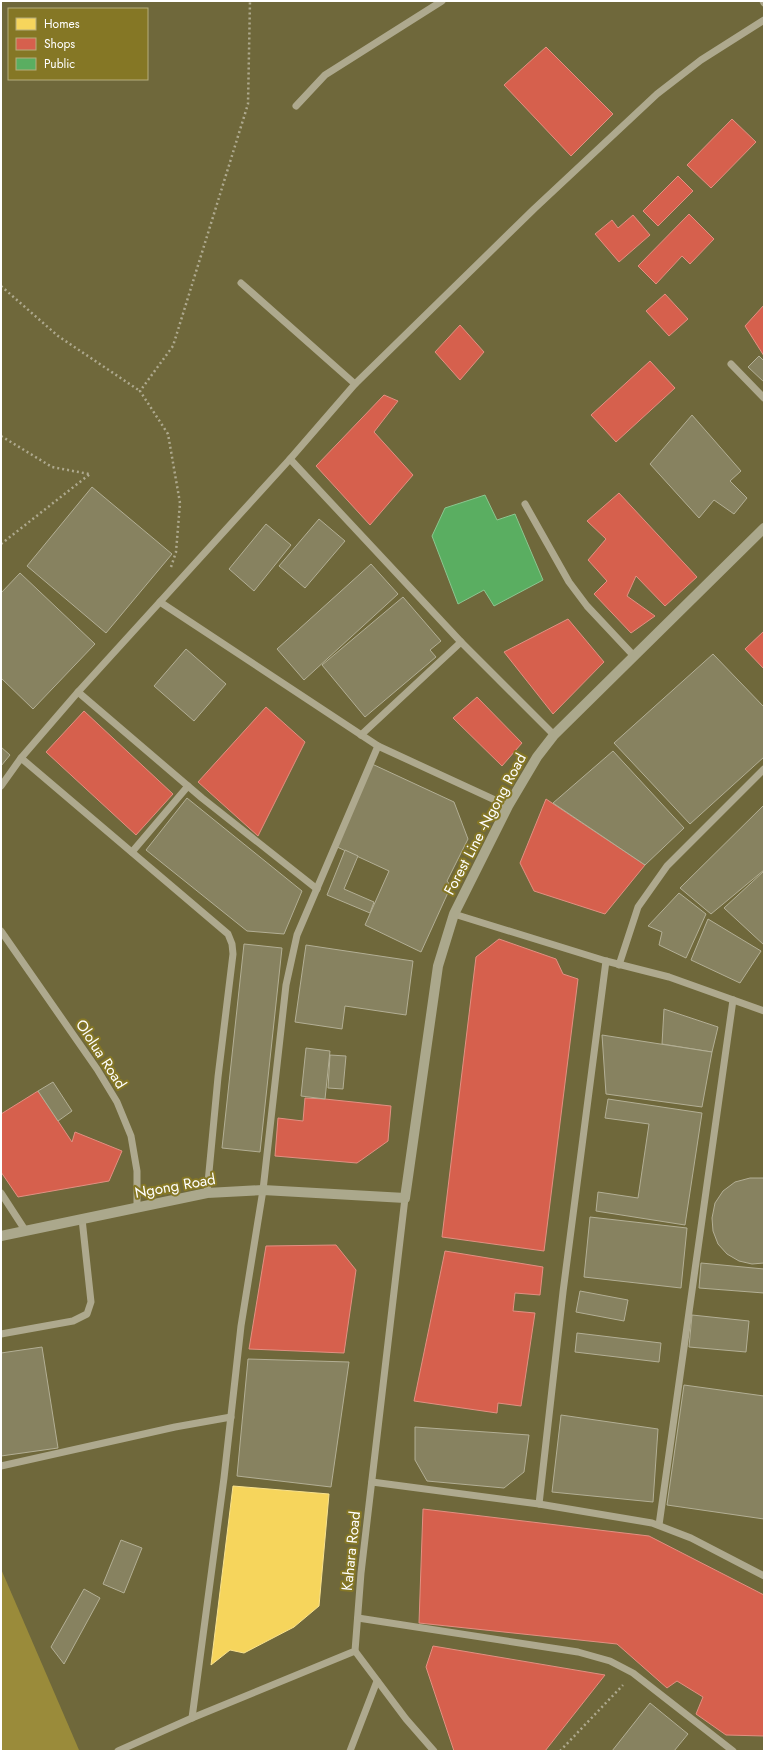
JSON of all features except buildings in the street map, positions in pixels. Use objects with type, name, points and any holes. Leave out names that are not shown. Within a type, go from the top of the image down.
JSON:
[{"type":"main road","name":"Forest Line -Ngong Road","points":[[404,1198],[438,966],[454,914],[508,806],[537,757],[554,735],[633,655],[764,528]]},
{"type":"main road","name":"Ngong Road","points":[[1,1236],[207,1193],[263,1190],[404,1198]]},
{"type":"street","points":[[296,106],[325,75],[442,1]]},
{"type":"street","points":[[1,786],[21,758],[78,692],[290,459],[355,384],[540,204],[657,94],[701,60],[764,20]]},
{"type":"street","points":[[240,283],[355,384]]},
{"type":"street","points":[[731,364],[764,398]]},
{"type":"street","points":[[290,459],[461,642],[554,735]]},
{"type":"street","points":[[524,504],[569,582],[587,606],[633,655]]},
{"type":"street","points":[[160,602],[378,746],[508,806]]},
{"type":"street","points":[[361,735],[461,642]]},
{"type":"street","points":[[78,692],[188,786],[317,889]]},
{"type":"street","points":[[192,1718],[231,1417],[241,1326],[263,1190],[286,985],[297,935],[378,746]]},
{"type":"street","points":[[21,758],[228,934],[232,944],[233,954],[218,1076],[207,1193]]},
{"type":"street","points":[[619,965],[638,907],[667,866],[764,769]]},
{"type":"street","points":[[132,852],[188,786]]},
{"type":"street","points":[[454,914],[619,965],[669,977],[763,1009]]},
{"type":"street","name":"Ololua Road","points":[[1,931],[117,1102],[131,1136],[137,1171],[137,1208]]},
{"type":"street","points":[[539,1504],[568,1254],[606,961]]},
{"type":"street","points":[[659,1525],[733,1000]]},
{"type":"street","points":[[1,1193],[25,1230]]},
{"type":"street","name":"Kahara Road","points":[[355,1651],[361,1573],[404,1198]]},
{"type":"street","points":[[1,1334],[72,1321],[87,1314],[91,1302],[82,1219]]},
{"type":"street","points":[[1,1466],[175,1427],[231,1417]]},
{"type":"street","points":[[372,1482],[539,1504],[659,1525],[691,1538],[764,1576]]},
{"type":"street","points":[[358,1618],[578,1652],[610,1661],[634,1673],[733,1751]]},
{"type":"street","points":[[118,1751],[192,1718],[355,1651],[406,1719],[434,1751]]},
{"type":"street","points":[[350,1751],[377,1681]]},
{"type":"path","points":[[140,391],[173,346],[248,104],[250,1]]},
{"type":"path","points":[[1,286],[58,336],[140,391],[168,434],[180,503],[176,552],[169,573]]},
{"type":"path","points":[[1,436],[52,467],[90,474],[13,537],[1,544]]},
{"type":"path","points":[[560,1751],[634,1673]]},
{"type":"shaded area","points":[[1,1569],[79,1750],[78,1751],[1,1751]]}]
